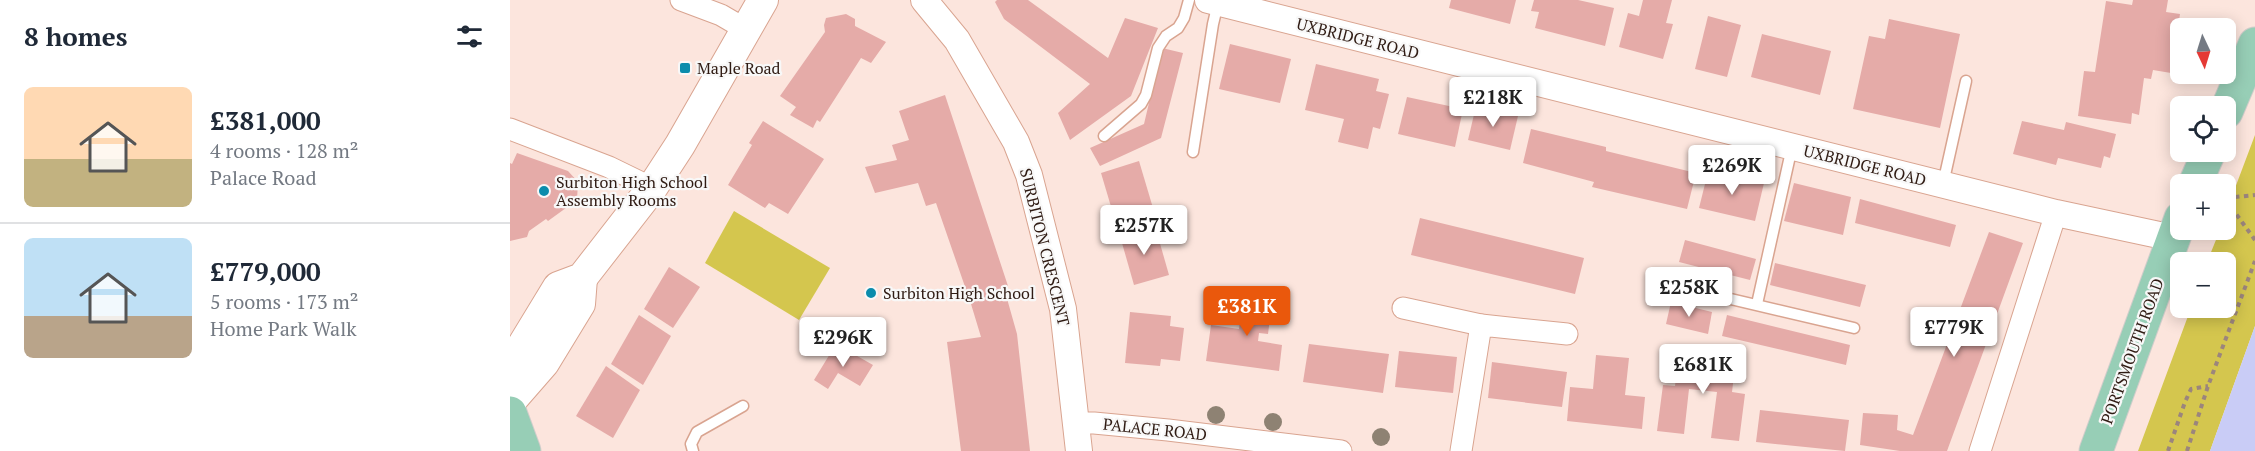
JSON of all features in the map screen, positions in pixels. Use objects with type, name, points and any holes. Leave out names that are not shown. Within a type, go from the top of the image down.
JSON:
[{"type":"main road","points":[[510,366],[558,287],[582,278],[652,188],[680,145],[763,0]]},
{"type":"main road","points":[[2233,96],[2255,44]]},
{"type":"main road","name":"PORTSMOUTH ROAD","points":[[2096,451],[2173,240]]},
{"type":"main road","points":[[510,402],[549,356],[580,304],[582,278]]},
{"type":"main road","points":[[510,414],[524,451]]},
{"type":"street","points":[[681,0],[721,15],[745,29]]},
{"type":"street","name":"SURBITON CRESCENT","points":[[924,0],[957,40],[1016,142],[1029,175],[1063,309],[1079,451]]},
{"type":"street","name":"UXBRIDGE ROAD","points":[[1215,1],[2056,213],[2170,227]]},
{"type":"street","points":[[510,129],[609,167],[652,188]]},
{"type":"street","points":[[1980,451],[2056,213]]},
{"type":"street","points":[[1403,308],[1481,325],[1567,334]]},
{"type":"street","points":[[1461,451],[1481,325]]},
{"type":"street","name":"PALACE ROAD","points":[[1076,423],[1157,429],[1341,451]]},
{"type":"lane","points":[[1104,136],[1141,104],[1146,95],[1158,48],[1166,36],[1178,28],[1184,18],[1189,0]]},
{"type":"lane","points":[[1193,152],[1215,1]]},
{"type":"lane","points":[[1943,184],[1966,81]]},
{"type":"lane","points":[[1756,304],[1792,147]]},
{"type":"lane","points":[[1684,288],[1854,328]]},
{"type":"lane","points":[[693,451],[691,444],[697,432],[743,406]]},
{"type":"path","points":[[2236,198],[2255,195]]},
{"type":"path","points":[[2236,213],[2255,240]]},
{"type":"path","points":[[2187,451],[2208,386],[2255,261]]},
{"type":"path","points":[[2168,451],[2184,402],[2191,389],[2208,386]]},
{"type":"shaded area","points":[[2255,135],[2255,326],[2210,451],[2138,451],[2187,318],[2236,318],[2236,252],[2211,252],[2216,240],[2236,240],[2236,185]]},
{"type":"shaded area","points":[[734,211],[830,268],[799,320],[705,263]]},
{"type":"water","points":[[2255,326],[2255,451],[2210,451]]},
{"type":"building","points":[[997,0],[1028,0],[1108,58],[1125,18],[1158,28],[1131,96],[1070,140],[1058,113],[1090,84],[1004,19],[995,2]]},
{"type":"building","points":[[1451,0],[1516,0],[1510,24],[1449,8]]},
{"type":"building","points":[[1534,0],[1578,0],[1614,8],[1605,46],[1535,28],[1539,12],[1531,11]]},
{"type":"building","points":[[1643,0],[1672,0],[1666,23],[1673,24],[1663,59],[1619,47],[1628,13],[1639,16]]},
{"type":"building","points":[[2133,0],[2168,0],[2166,12],[2180,14],[2179,18],[2170,18],[2170,73],[2153,70],[2151,79],[2144,78],[2139,115],[2132,113],[2131,124],[2078,116],[2084,71],[2095,72],[2106,1],[2132,5]]},
{"type":"building","points":[[846,14],[855,19],[855,26],[886,42],[871,63],[861,58],[820,122],[817,120],[813,128],[790,115],[796,107],[780,96],[825,32],[826,18]]},
{"type":"building","points":[[1708,16],[1741,25],[1727,77],[1695,69]]},
{"type":"building","points":[[1889,19],[1960,34],[1940,128],[1853,109],[1869,36],[1885,39]]},
{"type":"building","points":[[1762,34],[1831,51],[1820,95],[1751,77]]},
{"type":"building","points":[[1230,44],[1291,59],[1280,103],[1219,89]]},
{"type":"building","points":[[1162,48],[1183,53],[1161,138],[1100,166],[1090,148],[1144,124]]},
{"type":"building","points":[[1316,64],[1379,79],[1376,91],[1389,94],[1380,129],[1373,127],[1368,149],[1338,142],[1344,119],[1305,110]]},
{"type":"building","points":[[945,95],[1008,286],[1004,288],[1017,334],[1030,451],[961,451],[947,342],[981,337],[971,304],[936,203],[926,206],[918,183],[875,193],[865,167],[897,160],[892,145],[909,140],[899,111]]},
{"type":"building","points":[[1407,97],[1463,109],[1455,147],[1398,134]]},
{"type":"building","points":[[1476,106],[1518,116],[1510,150],[1468,140]]},
{"type":"building","points":[[763,121],[824,159],[788,214],[769,203],[765,208],[728,185],[752,145],[749,143]]},
{"type":"building","points":[[2022,121],[2064,130],[2066,122],[2116,134],[2110,158],[2104,156],[2101,168],[2058,158],[2056,165],[2013,154]]},
{"type":"building","points":[[1531,129],[1606,147],[1606,151],[1696,173],[1687,209],[1592,187],[1594,182],[1523,163]]},
{"type":"building","name":"Surbiton High School Assembly Rooms","points":[[517,153],[568,171],[578,182],[577,200],[548,221],[546,219],[529,231],[527,237],[510,241],[510,163],[512,164]]},
{"type":"building","points":[[1139,161],[1153,208],[1115,220],[1101,173]]},
{"type":"building","points":[[1708,172],[1764,183],[1755,221],[1699,208]]},
{"type":"building","points":[[1794,183],[1851,197],[1843,235],[1784,221]]},
{"type":"building","points":[[1860,199],[1956,225],[1950,247],[1855,223]]},
{"type":"building","points":[[1420,218],[1584,258],[1575,294],[1411,255]]},
{"type":"building","points":[[1155,226],[1169,275],[1134,285],[1120,236]]},
{"type":"building","points":[[1989,232],[2023,243],[1947,451],[1900,451],[1860,445],[1863,413],[1898,415],[1897,430],[1913,435]]},
{"type":"building","points":[[1685,240],[1756,259],[1750,280],[1679,262]]},
{"type":"building","points":[[1775,263],[1866,285],[1860,307],[1770,285]]},
{"type":"building","points":[[669,267],[700,287],[673,328],[644,309]]},
{"type":"building","points":[[1244,291],[1273,295],[1268,334],[1259,333],[1258,341],[1282,345],[1279,371],[1206,361],[1211,325],[1239,329]]},
{"type":"building","points":[[1671,302],[1712,312],[1708,334],[1666,324]]},
{"type":"building","points":[[1130,312],[1171,316],[1170,326],[1184,328],[1180,361],[1161,359],[1160,366],[1125,363]]},
{"type":"building","points":[[639,315],[671,336],[643,385],[611,364]]},
{"type":"building","points":[[1727,315],[1850,345],[1846,365],[1722,336]]},
{"type":"building","points":[[836,344],[873,365],[860,386],[838,373],[828,389],[814,380]]},
{"type":"building","points":[[1309,344],[1389,354],[1383,393],[1303,382]]},
{"type":"building","points":[[1399,351],[1457,357],[1453,393],[1395,387]]},
{"type":"building","points":[[1679,351],[1736,358],[1732,392],[1745,394],[1739,441],[1711,438],[1717,392],[1689,389],[1684,434],[1657,431],[1663,385],[1675,386]]},
{"type":"building","points":[[1596,355],[1629,358],[1625,395],[1645,397],[1642,429],[1567,421],[1570,387],[1593,389]]},
{"type":"building","points":[[1492,362],[1567,372],[1562,407],[1488,398]]},
{"type":"building","points":[[606,366],[640,390],[613,438],[576,416]]},
{"type":"building","points":[[1760,410],[1849,420],[1845,451],[1756,442]]},
{"type":"place","name":"Maple Road","points":[[685,68]]},
{"type":"place","name":"Surbiton High School Assembly Rooms","points":[[544,191]]},
{"type":"place","name":"Surbiton High School","points":[[871,293]]}]
